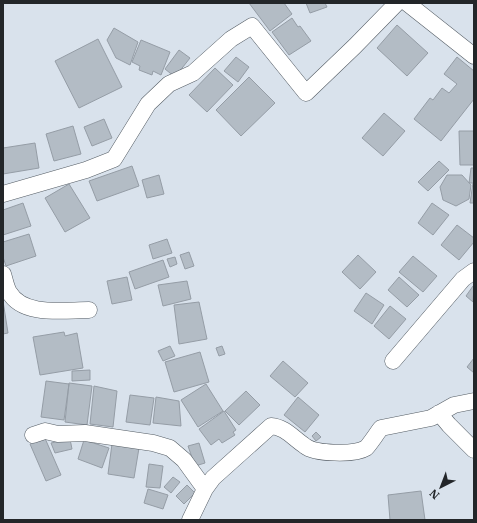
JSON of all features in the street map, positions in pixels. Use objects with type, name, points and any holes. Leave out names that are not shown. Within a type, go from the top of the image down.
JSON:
[{"type":"street","points":[[3,194],[86,170],[114,159],[148,104],[169,84],[193,73],[231,39],[252,26],[306,93],[355,46],[396,3]]},
{"type":"street","points":[[407,3],[474,56]]},
{"type":"street","points":[[393,361],[463,279],[474,271]]},
{"type":"street","points":[[3,274],[9,292],[22,306],[37,310],[89,310]]},
{"type":"street","points":[[190,520],[205,489],[213,478],[270,426],[285,430],[306,448],[326,453],[354,451],[366,448],[381,428],[431,418],[454,405],[474,401]]},
{"type":"street","points":[[439,413],[474,450]]},
{"type":"street","points":[[33,435],[45,431],[58,434],[85,433],[154,443],[170,448],[184,460],[205,489]]},
{"type":"building","points":[[249,3],[284,3],[292,14],[270,31]]},
{"type":"building","points":[[306,3],[325,3],[327,7],[310,13]]},
{"type":"building","points":[[292,18],[311,41],[289,55],[272,32]]},
{"type":"building","points":[[397,25],[428,53],[407,76],[377,48]]},
{"type":"building","points":[[114,28],[138,42],[130,65],[116,58],[107,40]]},
{"type":"building","points":[[98,39],[122,87],[79,108],[55,61]]},
{"type":"building","points":[[141,40],[170,52],[161,75],[153,71],[152,75],[139,70],[140,66],[132,62]]},
{"type":"building","points":[[179,50],[190,58],[175,77],[165,69]]},
{"type":"building","points":[[236,57],[249,67],[238,82],[224,71]]},
{"type":"building","points":[[457,57],[474,71],[474,99],[441,141],[414,119],[430,98],[433,100],[442,88],[449,93],[457,84],[444,74]]},
{"type":"building","points":[[215,68],[233,85],[207,112],[189,95]]},
{"type":"building","points":[[249,77],[275,103],[241,136],[216,110]]},
{"type":"building","points":[[384,113],[405,131],[383,156],[362,138]]},
{"type":"building","points":[[104,119],[112,138],[92,146],[84,127]]},
{"type":"building","points":[[73,126],[81,154],[54,161],[46,134]]},
{"type":"building","points":[[459,131],[474,131],[474,165],[460,165]]},
{"type":"building","points":[[35,143],[39,168],[3,174],[3,148]]},
{"type":"building","points":[[439,161],[449,170],[428,191],[418,182]]},
{"type":"building","points":[[132,166],[139,186],[97,201],[89,181]]},
{"type":"building","points":[[471,168],[474,168],[474,203],[470,203],[473,183],[469,183]]},
{"type":"building","points":[[159,175],[164,194],[147,198],[142,180]]},
{"type":"building","points":[[447,175],[462,175],[471,185],[469,199],[456,206],[443,200],[440,187]]},
{"type":"building","points":[[69,184],[90,218],[65,232],[45,198]]},
{"type":"building","points":[[23,203],[31,226],[3,235],[3,210]]},
{"type":"building","points":[[432,203],[449,215],[433,235],[418,223]]},
{"type":"building","points":[[457,225],[474,238],[474,242],[459,260],[441,245]]},
{"type":"building","points":[[29,234],[36,256],[6,266],[3,257],[3,242]]},
{"type":"building","points":[[167,239],[172,253],[153,259],[149,245]]},
{"type":"building","points":[[189,252],[194,266],[185,269],[180,255]]},
{"type":"building","points":[[358,255],[376,272],[360,289],[342,272]]},
{"type":"building","points":[[413,256],[437,276],[423,292],[399,272]]},
{"type":"building","points":[[175,257],[177,264],[170,267],[167,259]]},
{"type":"building","points":[[163,260],[169,277],[135,289],[129,272]]},
{"type":"building","points":[[127,277],[132,300],[112,304],[107,281]]},
{"type":"building","points":[[399,277],[419,295],[407,307],[388,290]]},
{"type":"building","points":[[187,281],[191,299],[163,306],[158,285]]},
{"type":"building","points":[[473,286],[474,287],[473,302],[466,296]]},
{"type":"building","points":[[366,293],[384,305],[372,324],[354,311]]},
{"type":"building","points":[[3,301],[8,333],[3,334]]},
{"type":"building","points":[[199,302],[207,339],[179,344],[174,305]]},
{"type":"building","points":[[390,306],[406,319],[389,339],[374,326]]},
{"type":"building","points":[[64,332],[65,336],[77,333],[83,368],[40,375],[33,337]]},
{"type":"building","points":[[170,346],[175,356],[163,361],[158,351]]},
{"type":"building","points":[[222,346],[225,354],[219,356],[216,348]]},
{"type":"building","points":[[200,352],[209,382],[174,392],[165,362]]},
{"type":"building","points":[[474,358],[474,373],[467,367]]},
{"type":"building","points":[[283,361],[308,383],[295,397],[270,376]]},
{"type":"building","points":[[90,370],[90,380],[72,381],[72,371]]},
{"type":"building","points":[[46,381],[69,384],[64,420],[41,417]]},
{"type":"building","points":[[69,383],[92,386],[87,425],[65,422]]},
{"type":"building","points":[[206,384],[223,411],[198,427],[181,400]]},
{"type":"building","points":[[94,386],[117,391],[113,427],[90,424]]},
{"type":"building","points":[[246,391],[260,405],[239,425],[225,411]]},
{"type":"building","points":[[130,395],[154,398],[150,425],[126,422]]},
{"type":"building","points":[[156,397],[179,401],[181,426],[153,423]]},
{"type":"building","points":[[298,397],[319,415],[305,432],[284,415]]},
{"type":"building","points":[[224,411],[236,430],[233,432],[235,435],[222,443],[219,439],[211,445],[199,429]]},
{"type":"building","points":[[316,432],[321,437],[316,441],[312,436]]},
{"type":"building","points":[[44,436],[61,475],[46,481],[30,444]]},
{"type":"building","points":[[70,439],[72,449],[55,453],[51,443]]},
{"type":"building","points":[[84,440],[109,448],[102,468],[78,459]]},
{"type":"building","points":[[199,443],[205,463],[195,466],[188,446]]},
{"type":"building","points":[[112,444],[139,448],[134,478],[108,474]]},
{"type":"building","points":[[149,464],[163,466],[160,488],[146,487]]},
{"type":"building","points":[[173,477],[180,482],[171,493],[164,487]]},
{"type":"building","points":[[187,485],[195,493],[184,504],[176,496]]},
{"type":"building","points":[[148,489],[168,495],[163,509],[144,503]]},
{"type":"building","points":[[421,491],[425,520],[390,520],[388,495]]}]
